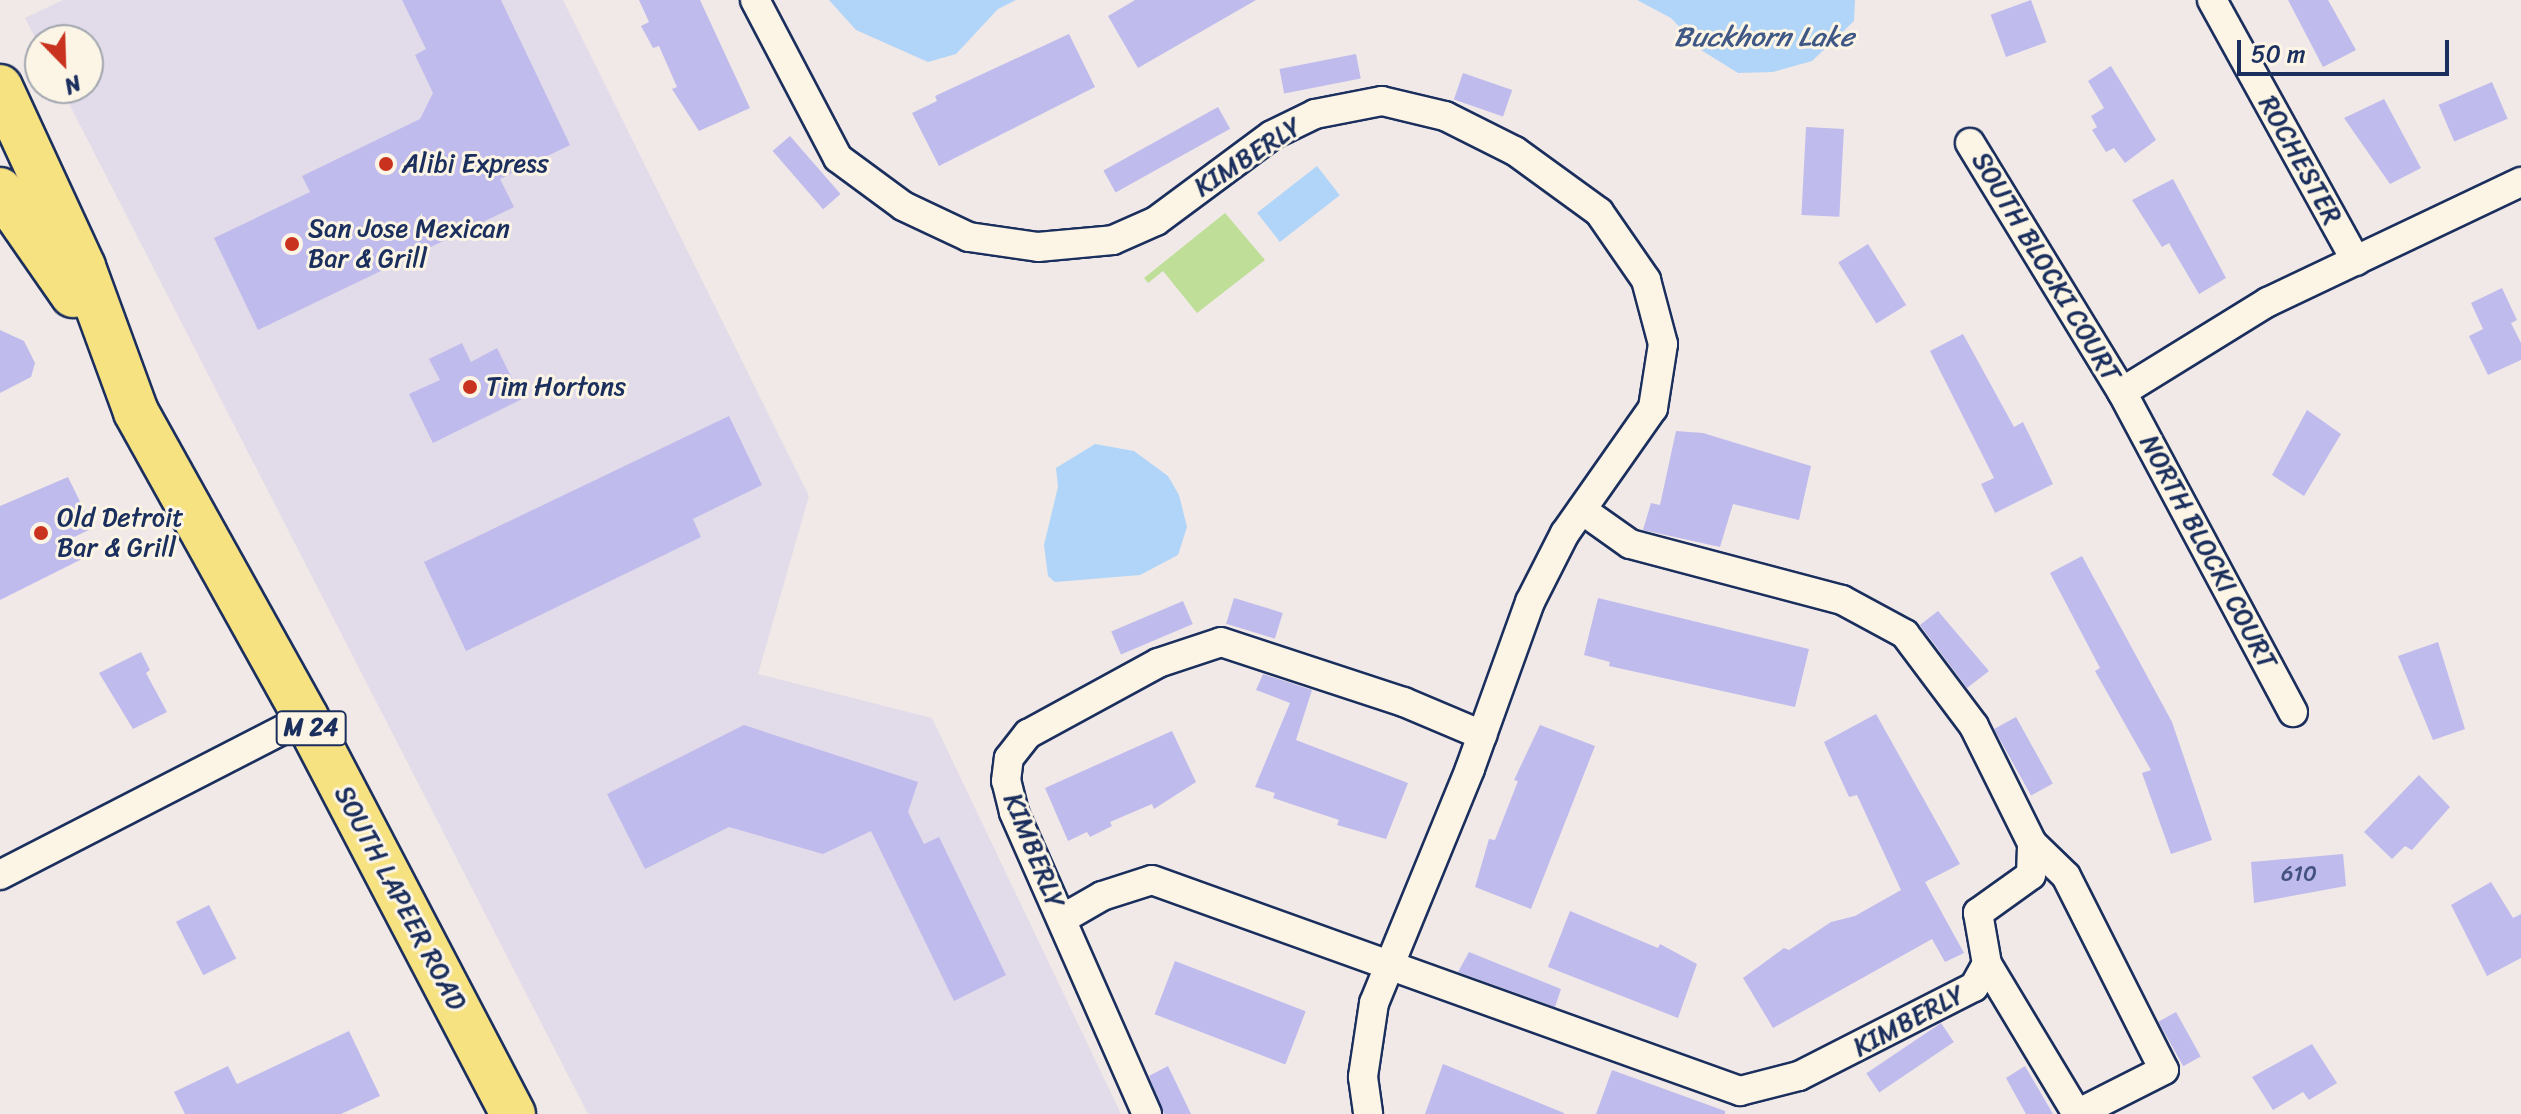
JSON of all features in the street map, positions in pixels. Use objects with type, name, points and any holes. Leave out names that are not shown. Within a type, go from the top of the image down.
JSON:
[{"type":"main road","name":"SOUTH LAPEER ROAD","points":[[0,87],[83,267],[106,343],[136,412],[306,718],[513,1114]]},
{"type":"main road","name":"SOUTH LAPEER ROAD","points":[[0,190],[106,343]]},
{"type":"street","name":"KIMBERLY","points":[[755,0],[838,158],[903,206],[969,237],[1038,247],[1113,240],[1156,221],[1272,135],[1315,114],[1382,101],[1445,116],[1515,151],[1599,212],[1646,280],[1663,344],[1653,408],[1549,559],[1390,965],[1366,1037],[1368,1114]]},
{"type":"street","name":"ROCHESTER","points":[[2212,0],[2365,256]]},
{"type":"street","name":"SOUTH BLOCKI COURT","points":[[1970,143],[2122,392]]},
{"type":"street","points":[[2122,392],[2268,302],[2521,182]]},
{"type":"street","name":"NORTH BLOCKI COURT","points":[[2122,392],[2293,712]]},
{"type":"street","points":[[1582,510],[1630,544],[1842,600],[1905,634],[1974,726],[2032,843],[2066,876],[2164,1070],[2077,1114],[1987,964]]},
{"type":"street","name":"KIMBERLY","points":[[1147,1114],[1014,812],[1006,781],[1009,758],[1028,734],[1158,663],[1221,642],[1404,702],[1482,735]]},
{"type":"street","points":[[0,875],[306,718]]},
{"type":"street","name":"KIMBERLY","points":[[1390,965],[1740,1091],[1799,1076],[1956,1000],[1974,987],[1987,964],[1978,913],[2031,875],[2032,843]]},
{"type":"street","points":[[1062,919],[1102,896],[1152,880],[1390,965]]},
{"type":"shaded area","points":[[63,0],[563,0],[809,496],[758,674],[932,718],[1121,1114],[588,1114],[69,104],[104,104],[104,24],[28,24],[25,18]]},
{"type":"green space","points":[[1225,213],[1265,260],[1197,313],[1163,271],[1148,283],[1144,278]]},
{"type":"water","points":[[829,0],[1016,0],[998,9],[956,54],[928,62],[856,30]]},
{"type":"water","name":"Buckhorn Lake","points":[[1637,0],[1855,0],[1854,21],[1812,61],[1773,72],[1738,73],[1701,50],[1671,18]]},
{"type":"water","points":[[1317,166],[1340,195],[1280,242],[1257,213]]},
{"type":"water","points":[[1095,444],[1134,451],[1168,476],[1179,495],[1187,527],[1178,555],[1140,575],[1055,582],[1048,576],[1044,545],[1058,487],[1056,468]]},
{"type":"building","points":[[402,0],[501,0],[570,145],[500,179],[514,207],[258,330],[214,238],[310,192],[302,176],[420,119],[433,93],[415,55],[426,49]]},
{"type":"building","points":[[639,0],[700,0],[750,108],[699,131],[672,89],[677,87],[659,46],[653,48],[641,26],[649,22]]},
{"type":"building","points":[[1135,0],[1256,0],[1138,68],[1108,16]]},
{"type":"building","points":[[2031,0],[2046,42],[2006,57],[1991,15]]},
{"type":"building","points":[[2288,0],[2328,0],[2356,50],[2323,67]]},
{"type":"building","points":[[1069,34],[1095,87],[939,166],[912,113],[937,101],[935,96]]},
{"type":"building","points":[[1356,54],[1361,79],[1284,93],[1279,69]]},
{"type":"building","points":[[2111,66],[2156,140],[2125,163],[2114,148],[2106,152],[2092,130],[2097,127],[2091,116],[2104,108],[2088,81]]},
{"type":"building","points":[[1463,73],[1512,90],[1503,116],[1454,99]]},
{"type":"building","points":[[2492,82],[2508,119],[2454,141],[2439,105]]},
{"type":"building","points":[[2384,99],[2421,168],[2390,184],[2344,118]]},
{"type":"building","points":[[1218,107],[1230,129],[1116,192],[1103,171]]},
{"type":"building","points":[[1806,127],[1844,129],[1839,217],[1801,215]]},
{"type":"building","points":[[790,136],[841,194],[823,209],[773,151]]},
{"type":"building","points":[[2173,179],[2226,278],[2199,294],[2169,243],[2162,247],[2132,200]]},
{"type":"building","points":[[1868,244],[1906,305],[1876,324],[1838,263]]},
{"type":"building","points":[[2502,288],[2517,320],[2511,323],[2521,343],[2521,360],[2488,375],[2469,336],[2483,329],[2471,303]]},
{"type":"building","points":[[0,330],[24,341],[35,363],[31,377],[0,393]]},
{"type":"building","points":[[1963,334],[2014,427],[2023,422],[2053,484],[1995,513],[1981,484],[1994,478],[1930,351]]},
{"type":"building","name":"Tim Hortons","points":[[462,343],[471,362],[497,348],[522,399],[433,443],[409,394],[440,380],[429,359]]},
{"type":"building","points":[[2307,410],[2341,434],[2304,496],[2272,475]]},
{"type":"building","points":[[729,416],[762,485],[693,519],[701,537],[466,651],[424,562]]},
{"type":"building","points":[[1676,431],[1703,433],[1811,466],[1799,520],[1733,504],[1720,547],[1643,530],[1651,503],[1660,505]]},
{"type":"building","name":"Old Detroit Bar & Grill","points":[[68,477],[93,528],[72,538],[82,559],[0,600],[0,506]]},
{"type":"building","points":[[2082,556],[2172,722],[2212,840],[2171,854],[2142,773],[2151,770],[2095,671],[2100,668],[2050,573]]},
{"type":"building","points":[[1234,598],[1283,613],[1275,639],[1226,624]]},
{"type":"building","points":[[1598,598],[1809,649],[1795,707],[1609,666],[1610,662],[1584,655]]},
{"type":"building","points":[[1183,601],[1193,624],[1121,654],[1111,631]]},
{"type":"building","points":[[1938,611],[1989,671],[1967,688],[1920,625]]},
{"type":"building","points":[[2438,642],[2465,729],[2433,740],[2398,656]]},
{"type":"building","points":[[141,652],[150,670],[146,673],[167,712],[133,729],[99,673]]},
{"type":"building","points":[[1263,674],[1312,690],[1296,740],[1408,783],[1386,839],[1337,825],[1339,820],[1273,798],[1275,793],[1255,787],[1290,703],[1256,690]]},
{"type":"building","points":[[1876,714],[1960,864],[1925,882],[1964,953],[1945,962],[1932,939],[1773,1028],[1743,978],[1784,948],[1789,950],[1831,922],[1855,916],[1901,890],[1857,795],[1849,797],[1824,742]]},
{"type":"building","points":[[2016,717],[2053,783],[2031,796],[1994,729]]},
{"type":"building","points":[[744,725],[918,782],[908,812],[924,844],[939,837],[1006,975],[954,1001],[871,831],[823,854],[729,827],[645,869],[607,794]]},
{"type":"building","points":[[1540,725],[1595,746],[1531,909],[1475,887],[1489,839],[1495,840],[1518,781],[1514,780]]},
{"type":"building","points":[[1172,731],[1196,782],[1154,809],[1152,804],[1110,822],[1112,826],[1090,837],[1087,832],[1068,841],[1045,788]]},
{"type":"building","points":[[2419,775],[2450,807],[2412,850],[2405,846],[2392,859],[2364,832]]},
{"type":"building","points":[[2343,854],[2346,886],[2254,903],[2251,862]]},
{"type":"building","points":[[2491,882],[2513,918],[2521,914],[2521,958],[2487,976],[2451,905]]},
{"type":"building","points":[[209,905],[236,958],[203,975],[176,922]]},
{"type":"building","points":[[1570,911],[1658,948],[1660,944],[1697,964],[1678,1018],[1548,967]]},
{"type":"building","points":[[1469,952],[1561,989],[1555,1007],[1458,972]]},
{"type":"building","points":[[1175,961],[1306,1011],[1285,1064],[1155,1014]]},
{"type":"building","points":[[2176,1012],[2201,1057],[2183,1066],[2159,1022]]},
{"type":"building","points":[[1941,1023],[1954,1042],[1879,1092],[1866,1073]]},
{"type":"building","points":[[349,1031],[380,1096],[341,1114],[185,1114],[174,1092],[228,1066],[237,1084]]},
{"type":"building","points":[[2312,1044],[2337,1083],[2309,1100],[2303,1092],[2273,1110],[2252,1077]]},
{"type":"building","points":[[1443,1064],[1564,1113],[1564,1114],[1425,1114]]},
{"type":"building","points":[[1168,1066],[1191,1114],[1164,1114],[1149,1076]]},
{"type":"building","points":[[2025,1066],[2053,1114],[2026,1114],[2006,1078]]},
{"type":"building","points":[[1612,1070],[1725,1111],[1725,1114],[1596,1114]]},
{"type":"place","name":"Alibi Express","points":[[386,164]]},
{"type":"place","name":"San Jose Mexican Bar & Grill","points":[[292,244]]},
{"type":"place","name":"Tim Hortons","points":[[470,387]]},
{"type":"place","name":"Old Detroit Bar & Grill","points":[[41,533]]}]
